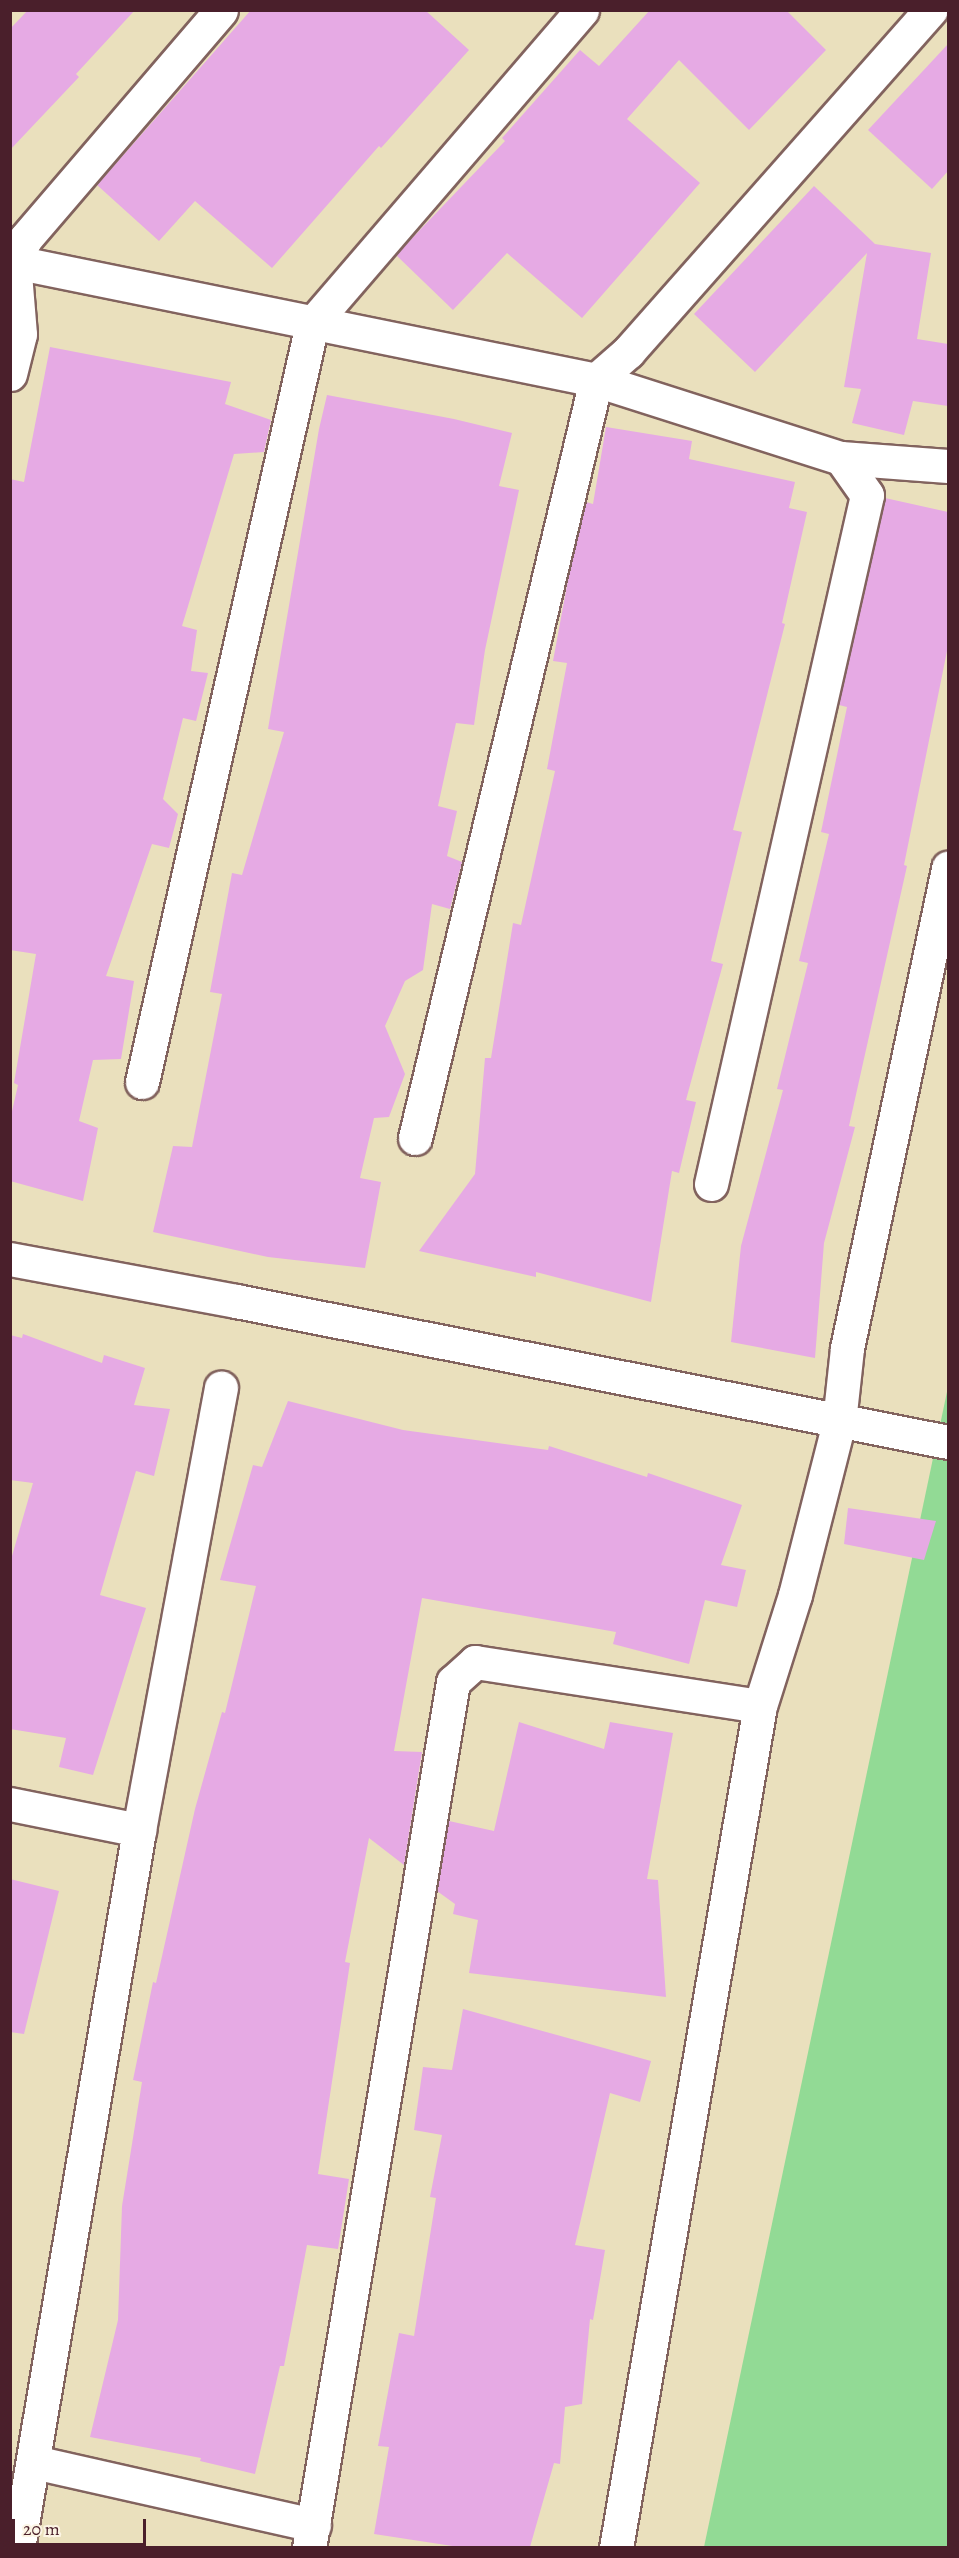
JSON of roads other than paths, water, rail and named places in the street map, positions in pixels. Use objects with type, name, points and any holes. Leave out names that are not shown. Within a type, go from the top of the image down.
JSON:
[{"type":"street","points":[[10,374],[20,334],[12,261],[26,239],[221,10]]},
{"type":"street","points":[[141,1082],[312,324],[582,10]]},
{"type":"street","points":[[415,1138],[596,380],[628,352],[931,10]]},
{"type":"street","points":[[12,261],[312,324],[596,380],[841,458],[948,466]]},
{"type":"street","points":[[711,1184],[867,495],[841,458]]},
{"type":"street","points":[[616,2547],[760,1706],[795,1596],[838,1422],[848,1348],[948,867]]},
{"type":"street","points":[[10,1259],[236,1301],[948,1442]]},
{"type":"street","points":[[18,2547],[139,1830],[221,1388]]},
{"type":"street","points":[[34,2462],[312,2536],[453,1682],[475,1662],[760,1706]]},
{"type":"street","points":[[10,1804],[139,1830]]}]
